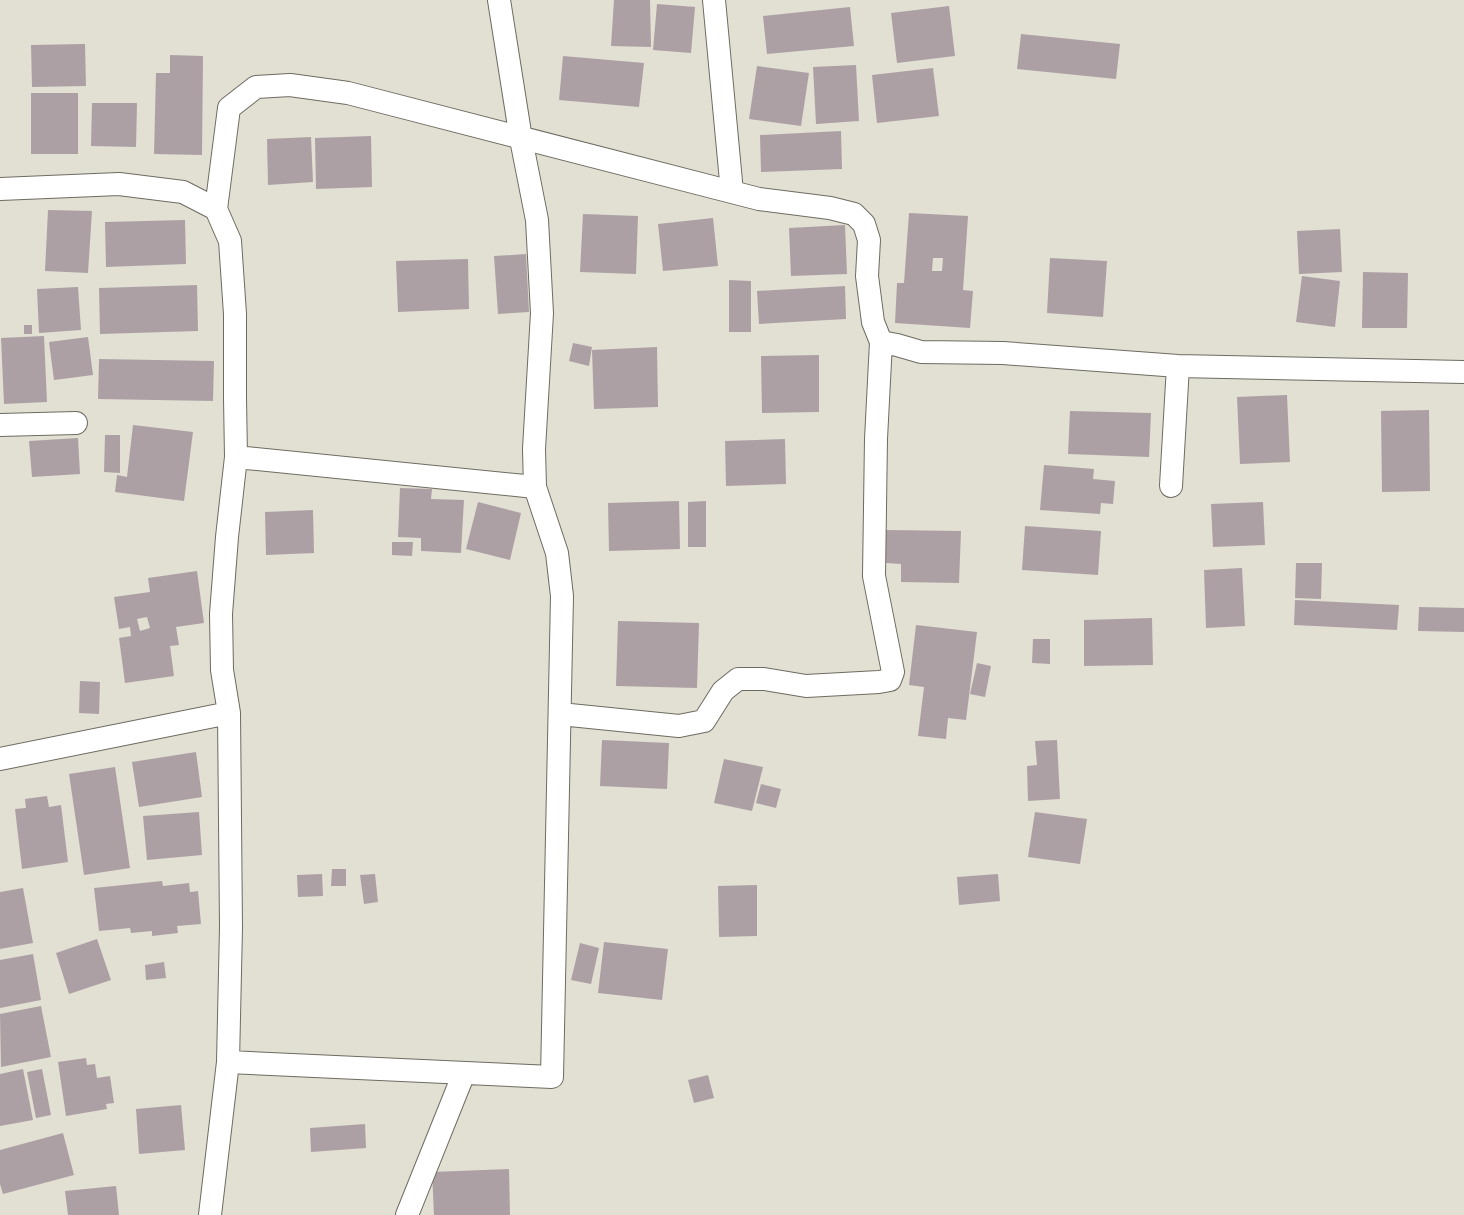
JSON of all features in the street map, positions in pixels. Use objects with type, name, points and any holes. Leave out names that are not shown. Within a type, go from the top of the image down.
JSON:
[{"type":"street","points":[[228,1062],[552,1077],[562,596],[557,553],[535,487],[534,449],[542,313],[537,220],[521,139],[499,0]]},
{"type":"street","points":[[714,0],[732,192]]},
{"type":"street","points":[[210,1215],[228,1062],[231,927],[228,713],[222,670],[221,614],[227,537],[236,457],[234,398],[235,314],[230,241],[216,209],[229,108],[256,87],[290,85],[348,93],[521,139],[759,199],[830,208],[854,214],[864,224],[869,240],[867,276],[873,322],[881,342],[876,439],[874,576],[892,672],[890,680],[879,682],[806,686],[764,679],[738,679],[723,691],[704,721],[679,726],[560,714]]},
{"type":"street","points":[[0,190],[119,184],[183,192],[216,209]]},
{"type":"street","points":[[881,342],[921,352],[1003,353],[1178,366],[1464,372]]},
{"type":"street","points":[[1171,486],[1178,366]]},
{"type":"street","points":[[0,425],[76,423]]},
{"type":"street","points":[[236,457],[535,487]]},
{"type":"street","points":[[0,759],[228,713]]},
{"type":"street","points":[[407,1215],[464,1073]]},
{"type":"building","points":[[614,0],[650,0],[651,47],[611,46]]},
{"type":"building","points":[[657,4],[695,7],[691,53],[653,50]]},
{"type":"building","points":[[949,6],[955,56],[897,63],[891,13]]},
{"type":"building","points":[[850,7],[854,46],[767,54],[763,16]]},
{"type":"building","points":[[1021,34],[1120,44],[1116,79],[1017,69]]},
{"type":"building","points":[[85,44],[86,86],[32,87],[31,45]]},
{"type":"building","points":[[170,55],[203,56],[202,155],[154,154],[156,73],[170,73]]},
{"type":"building","points":[[563,56],[644,63],[639,107],[559,100]]},
{"type":"building","points":[[856,65],[859,121],[816,124],[813,67]]},
{"type":"building","points":[[757,66],[809,73],[801,126],[749,119]]},
{"type":"building","points":[[933,68],[939,116],[877,123],[872,75]]},
{"type":"building","points":[[31,93],[78,93],[78,154],[31,154]]},
{"type":"building","points":[[92,103],[137,103],[136,147],[91,146]]},
{"type":"building","points":[[841,131],[842,169],[761,172],[760,135]]},
{"type":"building","points":[[371,136],[372,187],[316,189],[315,138]]},
{"type":"building","points":[[311,137],[313,182],[268,185],[267,139]]},
{"type":"building","points":[[48,210],[92,211],[88,273],[45,271]]},
{"type":"building","points":[[909,213],[968,216],[963,290],[973,291],[970,328],[895,323],[897,283],[904,283]],"holes":[[[933,258],[943,258],[942,271],[932,271]]]},
{"type":"building","points":[[583,214],[638,216],[636,274],[580,272]]},
{"type":"building","points":[[713,218],[718,266],[663,271],[658,224]]},
{"type":"building","points":[[185,220],[186,264],[106,267],[105,222]]},
{"type":"building","points":[[845,225],[847,274],[791,276],[789,228]]},
{"type":"building","points":[[1340,229],[1342,272],[1299,274],[1297,231]]},
{"type":"building","points":[[526,254],[529,312],[498,314],[494,256]]},
{"type":"building","points":[[1050,258],[1107,261],[1103,317],[1047,313]]},
{"type":"building","points":[[468,259],[469,309],[398,312],[396,261]]},
{"type":"building","points":[[1363,272],[1408,273],[1407,328],[1362,328]]},
{"type":"building","points":[[1302,276],[1340,281],[1335,327],[1296,322]]},
{"type":"building","points":[[729,280],[751,281],[751,332],[729,332]]},
{"type":"building","points":[[197,285],[198,331],[100,334],[99,288]]},
{"type":"building","points":[[845,286],[846,319],[759,324],[757,291]]},
{"type":"building","points":[[78,287],[81,330],[39,333],[37,289]]},
{"type":"building","points":[[24,325],[32,325],[32,334],[24,334]]},
{"type":"building","points":[[44,336],[47,402],[4,404],[1,338]]},
{"type":"building","points":[[88,337],[93,375],[54,380],[49,342]]},
{"type":"building","points":[[573,343],[592,347],[589,366],[569,361]]},
{"type":"building","points":[[657,347],[658,407],[594,409],[592,350]]},
{"type":"building","points":[[819,355],[819,412],[762,413],[761,356]]},
{"type":"building","points":[[99,359],[214,361],[213,401],[98,399]]},
{"type":"building","points":[[1287,395],[1290,462],[1240,464],[1237,397]]},
{"type":"building","points":[[1429,410],[1430,491],[1382,492],[1381,411]]},
{"type":"building","points":[[1070,411],[1151,413],[1149,457],[1068,454]]},
{"type":"building","points":[[133,425],[193,432],[184,501],[115,492],[117,475],[127,477]]},
{"type":"building","points":[[105,435],[120,435],[120,473],[104,472]]},
{"type":"building","points":[[78,438],[80,474],[32,477],[29,441]]},
{"type":"building","points":[[785,439],[786,484],[726,486],[725,441]]},
{"type":"building","points":[[1044,465],[1094,469],[1093,479],[1115,481],[1113,504],[1101,503],[1100,514],[1040,510]]},
{"type":"building","points":[[400,488],[432,489],[431,499],[464,500],[461,553],[421,551],[421,538],[398,537]]},
{"type":"building","points":[[679,501],[680,549],[609,551],[608,503]]},
{"type":"building","points":[[706,501],[706,547],[688,547],[688,502]]},
{"type":"building","points":[[478,502],[521,513],[510,560],[466,549]]},
{"type":"building","points":[[1263,502],[1265,545],[1213,547],[1211,504]]},
{"type":"building","points":[[313,510],[314,553],[266,555],[265,512]]},
{"type":"building","points":[[1025,526],[1101,531],[1098,575],[1022,570]]},
{"type":"building","points":[[886,530],[961,531],[959,583],[901,582],[901,564],[885,563]]},
{"type":"building","points":[[392,542],[413,542],[412,556],[392,555]]},
{"type":"building","points":[[1296,563],[1322,563],[1321,599],[1295,598]]},
{"type":"building","points":[[1242,568],[1245,626],[1206,628],[1204,570]]},
{"type":"building","points":[[197,571],[204,623],[176,627],[179,645],[170,646],[174,676],[125,683],[119,638],[131,636],[130,627],[119,629],[114,597],[150,592],[148,578]],"holes":[[[147,617],[150,628],[140,631],[137,619]]]},
{"type":"building","points":[[1295,600],[1399,605],[1397,630],[1294,625]]},
{"type":"building","points":[[1419,607],[1464,608],[1464,632],[1418,631]]},
{"type":"building","points":[[1152,618],[1153,665],[1084,666],[1084,620]]},
{"type":"building","points":[[618,621],[699,623],[697,688],[616,686]]},
{"type":"building","points":[[916,625],[977,632],[966,720],[948,718],[946,739],[918,736],[924,687],[909,685]]},
{"type":"building","points":[[1033,639],[1050,639],[1050,664],[1032,663]]},
{"type":"building","points":[[977,663],[991,666],[985,697],[970,694]]},
{"type":"building","points":[[80,681],[100,682],[99,714],[79,713]]},
{"type":"building","points":[[602,740],[669,743],[667,789],[600,786]]},
{"type":"building","points":[[1057,740],[1060,799],[1028,801],[1027,766],[1037,765],[1035,741]]},
{"type":"building","points":[[196,752],[202,797],[139,807],[132,762]]},
{"type":"building","points":[[724,759],[763,767],[752,811],[714,803]]},
{"type":"building","points":[[115,767],[130,868],[84,875],[69,774]]},
{"type":"building","points":[[761,784],[781,789],[776,808],[756,803]]},
{"type":"building","points":[[47,796],[49,807],[61,805],[68,862],[22,869],[15,809],[26,808],[25,799]]},
{"type":"building","points":[[199,812],[202,855],[147,860],[143,816]]},
{"type":"building","points":[[1035,812],[1087,819],[1080,864],[1028,857]]},
{"type":"building","points":[[332,869],[346,869],[346,886],[331,886]]},
{"type":"building","points":[[322,874],[323,896],[298,897],[297,875]]},
{"type":"building","points":[[375,874],[378,902],[364,904],[360,875]]},
{"type":"building","points":[[998,874],[1000,901],[959,905],[957,877]]},
{"type":"building","points":[[162,881],[163,886],[189,883],[190,892],[198,891],[201,924],[177,926],[178,933],[152,936],[152,931],[131,933],[130,928],[99,931],[94,888]]},
{"type":"building","points":[[757,885],[757,936],[719,937],[718,886]]},
{"type":"building","points":[[23,888],[33,943],[0,949],[0,892]]},
{"type":"building","points":[[97,939],[111,980],[69,994],[56,953]]},
{"type":"building","points":[[604,942],[668,949],[662,1000],[598,993]]},
{"type":"building","points":[[580,943],[599,948],[591,984],[571,980]]},
{"type":"building","points":[[33,954],[41,1000],[0,1008],[0,960]]},
{"type":"building","points":[[164,962],[166,978],[146,980],[145,965]]},
{"type":"building","points":[[41,1006],[51,1057],[1,1067],[0,1014]]},
{"type":"building","points":[[86,1058],[87,1065],[95,1064],[97,1078],[110,1076],[114,1103],[106,1104],[107,1109],[66,1116],[58,1062]]},
{"type":"building","points":[[23,1069],[33,1120],[0,1126],[0,1074]]},
{"type":"building","points":[[42,1069],[51,1115],[36,1118],[27,1072]]},
{"type":"building","points":[[708,1075],[714,1098],[694,1103],[688,1080]]},
{"type":"building","points":[[181,1105],[185,1150],[139,1154],[136,1109]]},
{"type":"building","points":[[365,1124],[366,1148],[311,1152],[310,1128]]},
{"type":"building","points":[[63,1133],[74,1175],[3,1194],[0,1184],[0,1150]]},
{"type":"building","points":[[509,1169],[510,1215],[434,1215],[432,1172]]},
{"type":"building","points":[[116,1186],[119,1215],[68,1215],[65,1191]]}]
